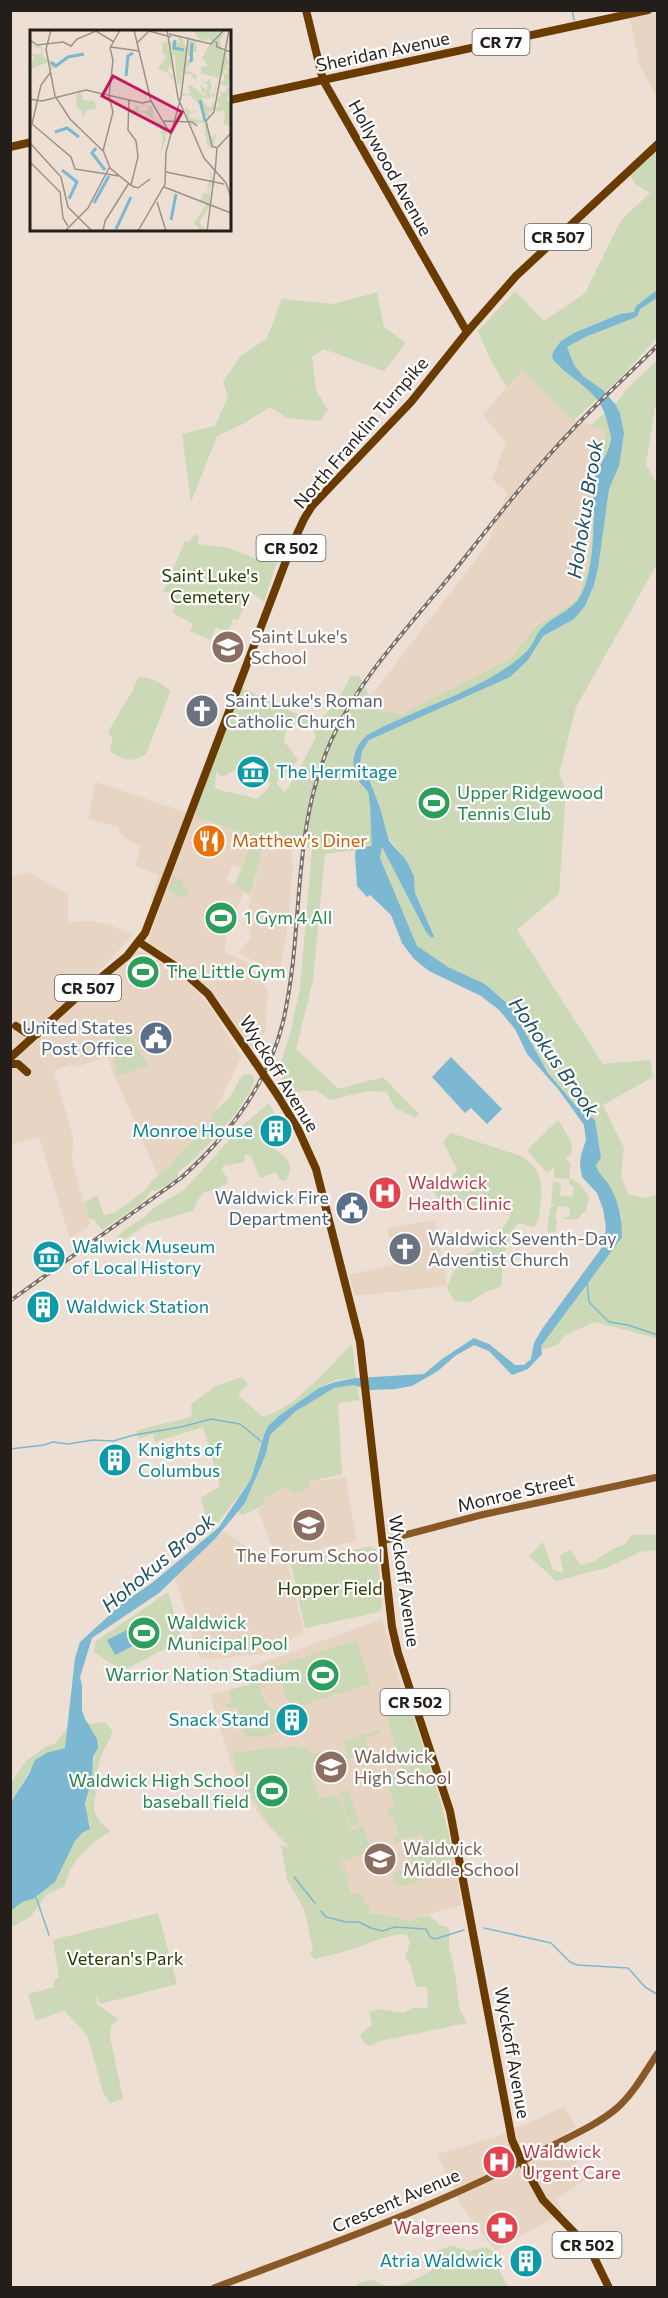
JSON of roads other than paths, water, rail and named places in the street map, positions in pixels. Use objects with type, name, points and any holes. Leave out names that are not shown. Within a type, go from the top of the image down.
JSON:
[{"type":"main road","name":"Hollywood Avenue","points":[[306,10],[323,80],[467,332]]},
{"type":"main road","name":"Sheridan Avenue","points":[[231,100],[648,10]]},
{"type":"main road","points":[[10,147],[30,142]]},
{"type":"main road","name":"North Franklin Turnpike","points":[[139,942],[145,933],[193,810],[304,519],[312,506],[411,402],[516,276],[657,144]]},
{"type":"main road","name":"CR 507","points":[[10,1058],[127,956],[139,942]]},
{"type":"main road","name":"Wyckoff Avenue","points":[[139,942],[180,969],[208,994],[278,1096],[298,1129],[316,1169],[356,1326],[367,1394],[395,1640],[450,1810],[512,2140],[549,2208],[590,2248],[609,2288]]},
{"type":"main road","points":[[16,1026],[25,1032],[37,1034]]},
{"type":"main road","points":[[10,1064],[18,1064],[27,1072]]},
{"type":"main road","name":"Monroe Street","points":[[382,1541],[481,1515],[657,1477]]},
{"type":"main road","name":"Crescent Avenue","points":[[214,2288],[411,2213],[522,2162],[617,2108],[633,2090],[657,2053]]},
{"type":"water","points":[[657,290],[657,298],[640,309],[634,318],[585,337],[567,347],[574,365],[583,376],[604,391],[615,404],[620,413],[624,433],[619,466],[609,489],[598,568],[585,606],[574,619],[543,636],[528,660],[510,677],[369,740],[362,751],[360,764],[369,779],[380,808],[389,841],[406,860],[414,876],[415,893],[434,936],[432,938],[426,932],[382,847],[380,858],[417,946],[448,967],[485,984],[511,1007],[548,1073],[576,1106],[595,1120],[601,1158],[596,1165],[618,1204],[622,1237],[541,1346],[542,1354],[528,1369],[512,1375],[489,1351],[474,1345],[455,1356],[438,1371],[412,1386],[370,1390],[353,1385],[334,1388],[296,1411],[270,1435],[266,1454],[245,1503],[215,1539],[159,1593],[92,1638],[80,1677],[82,1710],[97,1739],[98,1748],[93,1757],[92,1778],[85,1804],[90,1829],[82,1833],[75,1841],[55,1882],[33,1899],[22,1902],[11,1911],[11,1802],[35,1760],[46,1753],[65,1748],[75,1658],[80,1642],[124,1602],[152,1583],[219,1527],[251,1479],[268,1426],[319,1388],[356,1378],[424,1374],[474,1338],[489,1344],[515,1365],[524,1365],[531,1359],[534,1343],[542,1329],[603,1246],[606,1227],[603,1209],[597,1193],[582,1177],[580,1165],[586,1140],[584,1125],[558,1089],[527,1054],[515,1029],[499,1010],[481,996],[429,971],[414,959],[402,943],[391,915],[370,895],[367,897],[357,886],[356,850],[372,845],[368,792],[356,775],[353,763],[358,745],[367,735],[473,687],[511,664],[527,651],[542,628],[574,604],[581,594],[590,566],[592,550],[593,483],[610,446],[611,437],[604,413],[593,394],[560,367],[552,358],[553,352],[561,341],[574,333],[620,314],[634,312],[636,306]]},
{"type":"water","points":[[451,1057],[502,1109],[487,1124],[471,1108],[465,1113],[432,1077]]},
{"type":"water","points":[[137,1625],[145,1640],[115,1655],[107,1640]]},
{"type":"waterway","points":[[572,10],[574,20]]},
{"type":"waterway","points":[[587,1282],[589,1302],[609,1322],[628,1325],[658,1335]]},
{"type":"waterway","points":[[10,1449],[53,1442],[68,1444],[93,1440],[113,1441],[211,1419],[240,1424],[262,1442]]},
{"type":"waterway","points":[[294,1877],[315,1903]]},
{"type":"waterway","points":[[36,1897],[49,1935]]},
{"type":"waterway","points":[[321,1911],[326,1917],[346,1922],[359,1922],[382,1931],[395,1927],[426,1929],[430,1937],[435,1939],[464,1930]]},
{"type":"waterway","points":[[484,1928],[551,1943],[570,1962],[577,1965],[628,1968],[645,1987],[658,1995]]},
{"type":"railway","points":[[10,1301],[181,1178],[215,1145],[244,1108],[267,1067],[283,1022],[290,987],[303,847],[309,812],[317,778],[341,721],[380,661],[522,486],[583,418],[658,345]]},
{"type":"place","name":"Saint Luke's School","points":[[228,647]]},
{"type":"place","name":"Saint Luke's Roman Catholic Church","points":[[202,711]]},
{"type":"place","name":"The Hermitage","points":[[253,772]]},
{"type":"place","name":"Upper Ridgewood Tennis Club","points":[[434,803]]},
{"type":"place","name":"Matthew's Diner","points":[[209,841]]},
{"type":"place","name":"1 Gym 4 All","points":[[221,918]]},
{"type":"place","name":"The Little Gym","points":[[143,972]]},
{"type":"place","name":"United States Post Office","points":[[156,1038]]},
{"type":"place","name":"Monroe House","points":[[276,1131]]},
{"type":"place","name":"Waldwick Health Clinic","points":[[385,1193]]},
{"type":"place","name":"Waldwick Fire Department","points":[[352,1208]]},
{"type":"place","name":"Waldwick Seventh-Day Adventist Church","points":[[405,1249]]},
{"type":"place","name":"Walwick Museum of Local History","points":[[49,1257]]},
{"type":"place","name":"Waldwick Station","points":[[43,1307]]},
{"type":"place","name":"Knights of Columbus","points":[[115,1460]]},
{"type":"place","name":"The Forum School","points":[[309,1525]]},
{"type":"place","name":"Waldwick Municipal Pool","points":[[144,1633]]},
{"type":"place","name":"Warrior Nation Stadium","points":[[323,1675]]},
{"type":"place","name":"Snack Stand","points":[[292,1720]]},
{"type":"place","name":"Waldwick High School","points":[[331,1767]]},
{"type":"place","name":"Waldwick High School baseball field","points":[[272,1791]]},
{"type":"place","name":"Waldwick Middle School","points":[[380,1859]]},
{"type":"place","name":"Waldwick Urgent Care","points":[[499,2162]]},
{"type":"place","name":"Walgreens","points":[[502,2228]]},
{"type":"place","name":"Atria Waldwick","points":[[526,2261]]},
{"type":"water label","name":"Hohokus Brook","points":[[585,509]]},
{"type":"water label","name":"Hohokus Brook","points":[[554,1057]]},
{"type":"water label","name":"Hohokus Brook","points":[[158,1563]]},
{"type":"park label","name":"Saint Luke's Cemetery","points":[[210,586]]},
{"type":"park label","name":"Hopper Field","points":[[330,1589]]},
{"type":"park label","name":"Veteran's Park","points":[[125,1959]]}]
